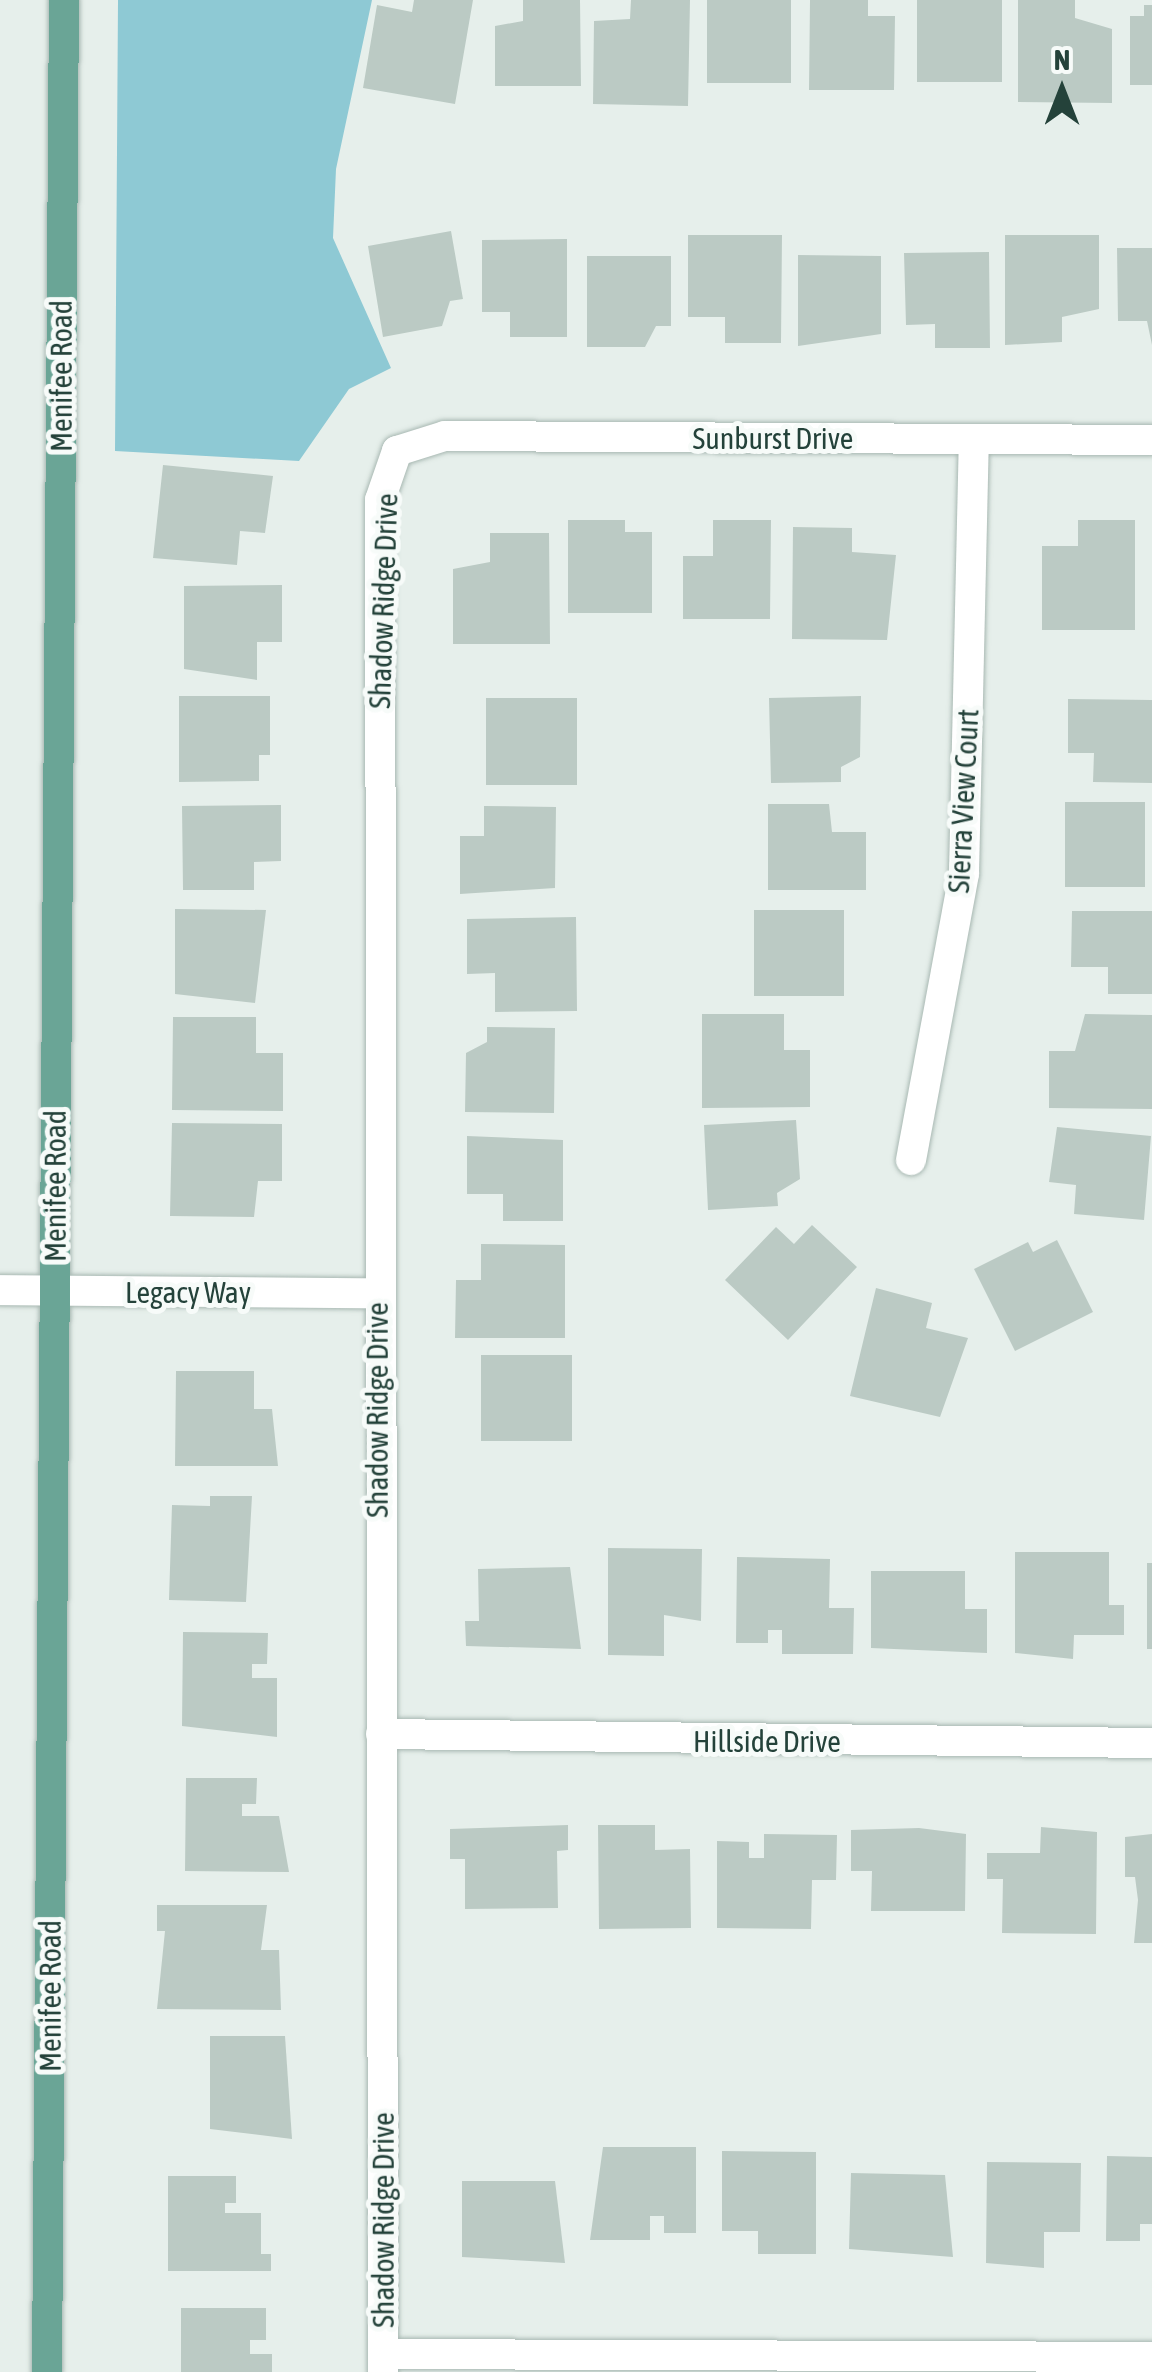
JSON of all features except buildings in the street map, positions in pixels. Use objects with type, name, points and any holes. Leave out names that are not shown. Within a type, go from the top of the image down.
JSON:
[{"type":"main road","name":"Menifee Road","points":[[47,2372],[64,0]]},
{"type":"street","name":"Sunburst Drive","points":[[396,451],[445,436],[1152,440]]},
{"type":"street","name":"Sierra View Court","points":[[912,1160],[964,874],[974,439]]},
{"type":"street","name":"Shadow Ridge Drive","points":[[383,2363],[382,1734],[376,1293],[380,500],[396,451]]},
{"type":"street","name":"Legacy Way","points":[[0,1290],[376,1293]]},
{"type":"street","name":"Hillside Drive","points":[[382,1734],[1152,1744]]},
{"type":"street","points":[[383,2363],[1152,2358]]},
{"type":"water","points":[[118,0],[372,0],[336,169],[333,238],[391,368],[349,389],[299,461],[115,451]]}]
